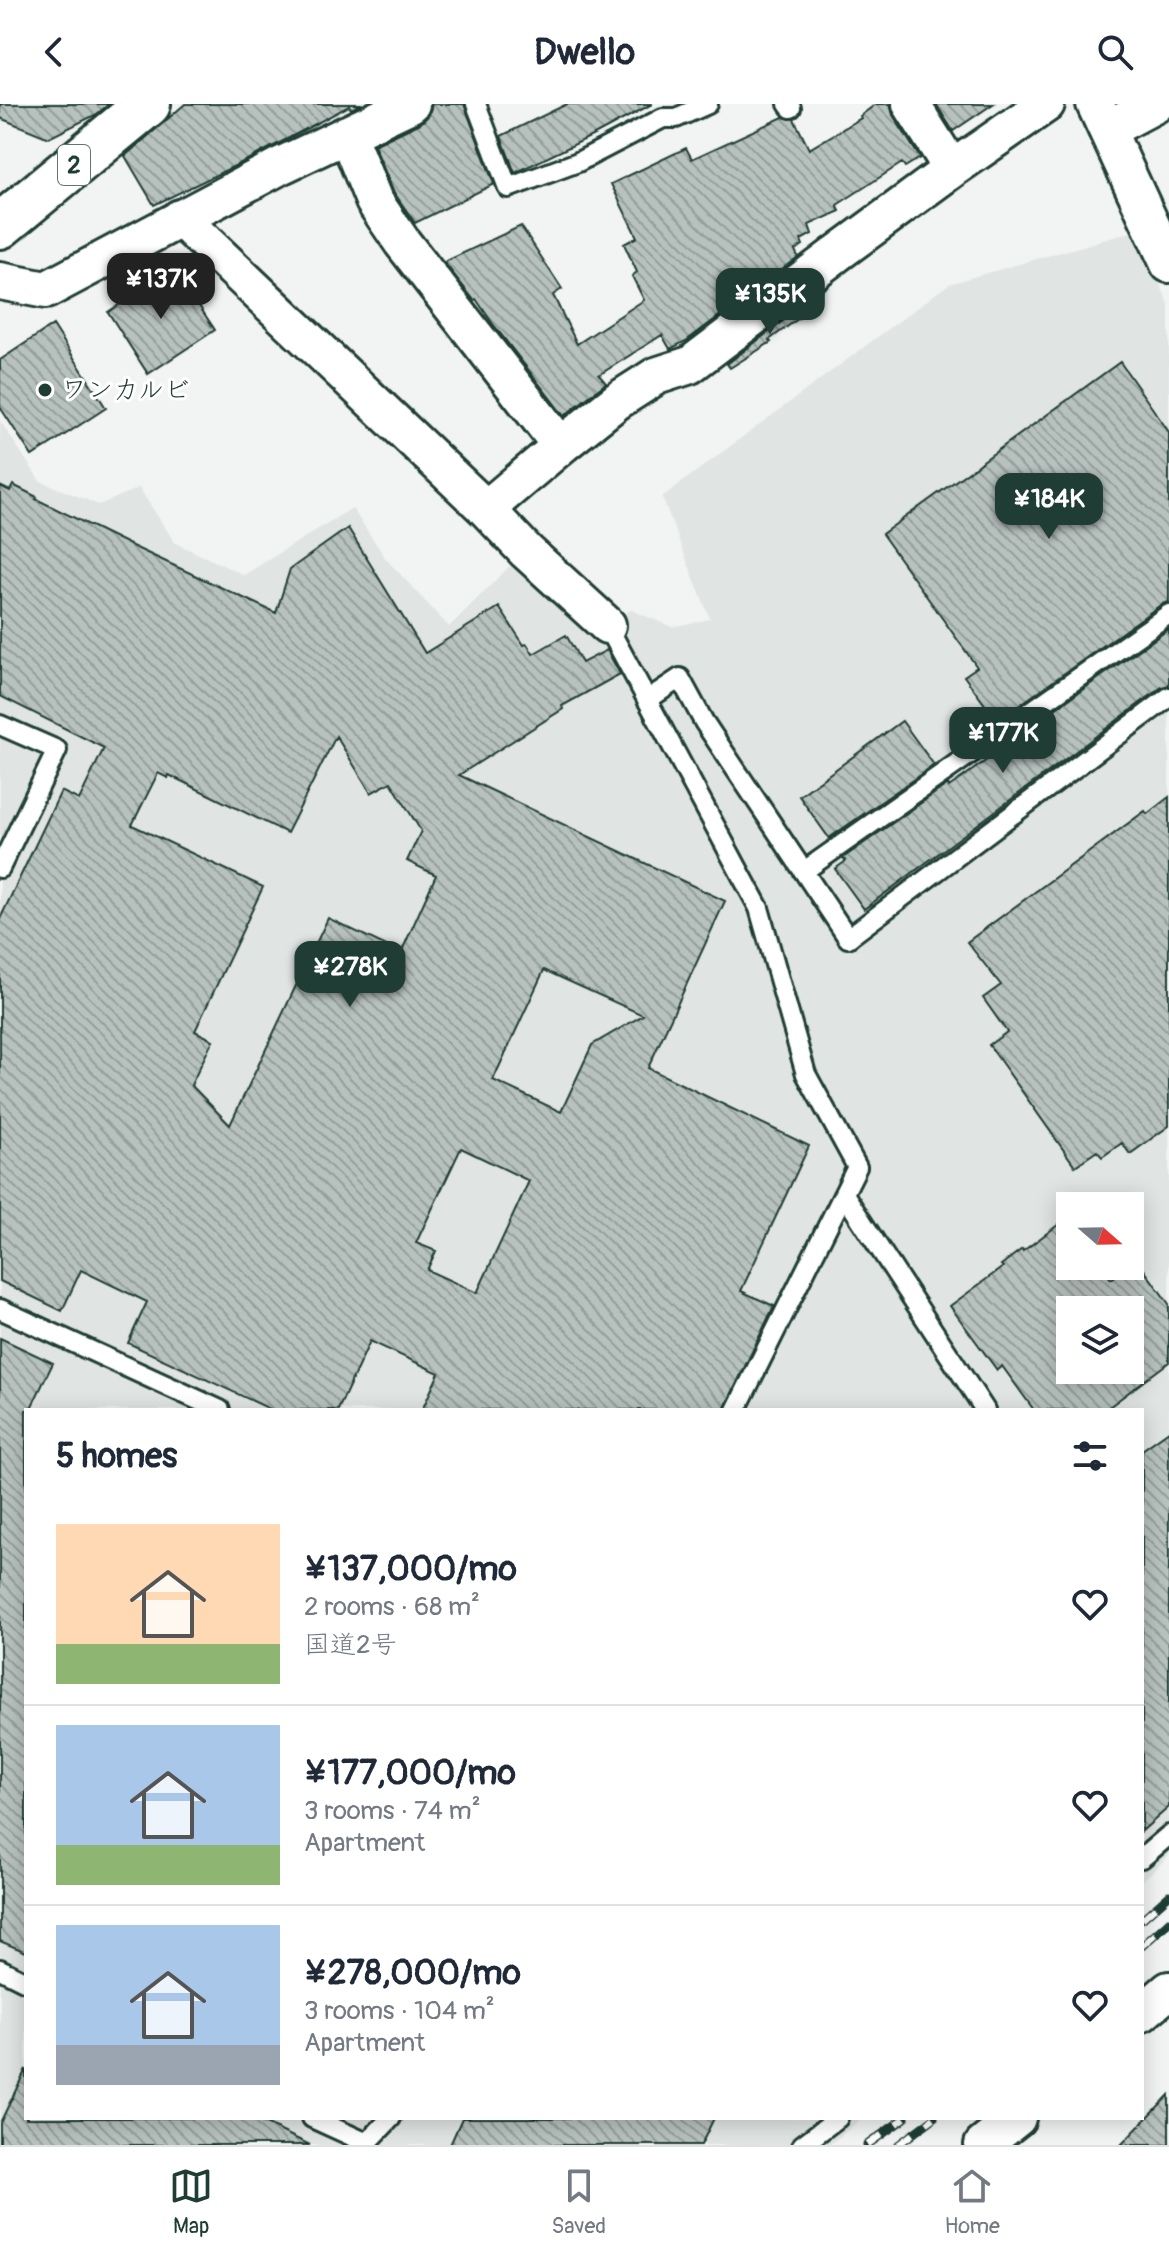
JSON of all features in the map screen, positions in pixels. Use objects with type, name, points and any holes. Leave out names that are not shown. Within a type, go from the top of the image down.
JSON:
[{"type":"highway","name":"2","points":[[0,226],[131,112]]},
{"type":"street","points":[[0,281],[46,290],[280,166],[411,104]]},
{"type":"street","points":[[911,104],[952,169]]},
{"type":"street","points":[[486,509],[617,401],[656,376],[690,365],[952,169],[1046,104]]},
{"type":"street","points":[[1156,104],[1101,117],[1169,264]]},
{"type":"street","points":[[347,134],[374,201],[402,242],[550,432],[563,444]]},
{"type":"street","points":[[180,218],[607,625]]},
{"type":"street","points":[[1144,2011],[1169,1990]]},
{"type":"street","points":[[983,2145],[1014,2120]]},
{"type":"lane","points":[[476,104],[508,188],[578,162],[660,111],[676,118],[708,104]]},
{"type":"lane","points":[[804,871],[1169,614]]},
{"type":"lane","points":[[607,625],[759,908],[806,1074],[857,1167],[737,1408]]},
{"type":"lane","points":[[647,700],[680,678],[704,722],[848,938],[1169,697]]},
{"type":"lane","points":[[0,725],[57,750],[0,868]]},
{"type":"lane","points":[[844,1194],[984,1408]]},
{"type":"lane","points":[[0,1309],[216,1408]]},
{"type":"lane","points":[[1144,1856],[1169,1835]]},
{"type":"lane","points":[[0,1969],[24,1981]]},
{"type":"lane","points":[[316,2120],[366,2144],[389,2120]]},
{"type":"lane","points":[[802,2145],[835,2120]]},
{"type":"shaded area","points":[[1135,231],[1169,304],[1169,1856],[1144,1879],[1144,1408],[24,1408],[24,2120],[860,2120],[829,2145],[0,2145],[0,421],[40,481],[99,505],[139,488],[175,543],[244,575],[352,508],[386,559],[449,627],[513,563],[591,636],[631,610],[672,627],[710,619],[662,497],[949,284]]},
{"type":"building","points":[[0,104],[109,104],[97,114],[49,138],[0,118]]},
{"type":"building","points":[[185,104],[362,104],[351,109],[349,106],[154,205],[125,156]]},
{"type":"building","points":[[432,104],[464,104],[494,184],[415,223],[393,191],[374,145],[421,123],[429,115]]},
{"type":"building","points":[[567,104],[652,104],[515,173],[501,136]]},
{"type":"building","points":[[876,104],[890,104],[893,115],[920,158],[905,167],[902,163],[837,205],[840,211],[809,225],[812,234],[801,240],[803,245],[795,250],[798,257],[686,341],[670,349],[662,335],[599,375],[606,383],[564,416],[476,299],[444,262],[521,226],[562,289],[553,295],[577,344],[644,300],[632,276],[637,272],[624,244],[637,237],[611,184],[686,148],[692,159],[783,117],[794,119],[809,149],[861,118]]},
{"type":"building","points":[[936,104],[993,104],[953,131]]},
{"type":"building","points":[[174,268],[215,330],[148,374],[108,312]]},
{"type":"building","points":[[805,304],[810,310],[769,340],[771,342],[730,368],[727,364]]},
{"type":"building","points":[[53,325],[106,408],[32,456],[0,407],[0,360]]},
{"type":"building","points":[[1120,362],[1169,432],[1169,602],[997,721],[964,676],[977,667],[882,534]]},
{"type":"building","points":[[13,485],[134,547],[276,613],[290,569],[348,528],[425,653],[499,607],[533,654],[566,635],[582,663],[607,650],[620,674],[562,706],[563,709],[459,775],[725,901],[648,1068],[809,1146],[741,1291],[774,1306],[725,1408],[423,1408],[439,1373],[370,1341],[339,1408],[268,1408],[128,1343],[147,1302],[81,1270],[62,1311],[0,1281],[0,919],[61,791],[79,800],[104,748],[0,696],[0,486],[10,491]],"holes":[[[336,736],[371,793],[391,782],[421,831],[407,861],[436,875],[401,953],[328,918],[230,1125],[191,1085],[213,1040],[195,1031],[263,887],[132,825],[158,773],[168,778],[169,775],[287,833]],[[544,970],[643,1015],[592,1045],[561,1112],[493,1080]],[[461,1148],[529,1181],[477,1293],[427,1270],[436,1251],[416,1243]]]},
{"type":"building","points":[[1169,629],[1169,685],[1162,687],[864,909],[835,869],[846,861],[843,858],[948,784],[949,787]]},
{"type":"building","points":[[902,721],[934,765],[829,838],[799,796]]},
{"type":"building","points":[[1169,797],[1169,1126],[1130,1154],[1122,1143],[1102,1157],[1097,1151],[1075,1166],[989,1045],[1007,1032],[983,998],[1001,985],[967,942],[1145,811],[1147,814]]},
{"type":"building","points":[[1056,1226],[1056,1280],[1144,1280],[1144,1270],[1169,1304],[1169,1362],[1144,1381],[1144,1296],[1056,1296],[1056,1384],[1140,1384],[1108,1408],[1033,1408],[1002,1366],[997,1370],[950,1306],[1003,1267],[1001,1265]]},
{"type":"building","points":[[0,1338],[53,1363],[31,1408],[24,1408],[24,1951],[0,1941]]},
{"type":"building","points":[[1169,1431],[1169,1807],[1144,1829],[1144,1449]]},
{"type":"building","points":[[24,2073],[24,2120],[257,2120],[310,2145],[0,2145],[0,2123]]},
{"type":"building","points":[[1169,2095],[1169,2145],[1121,2145]]},
{"type":"building","points":[[461,2120],[713,2120],[701,2145],[450,2145]]},
{"type":"railway","points":[[1144,1917],[1169,1895]]},
{"type":"railway","points":[[1144,1944],[1169,1922]]},
{"type":"railway","points":[[867,2145],[902,2120]]},
{"type":"railway","points":[[898,2145],[931,2120]]},
{"type":"place","name":"ワンカルビ","points":[[45,390]]}]
